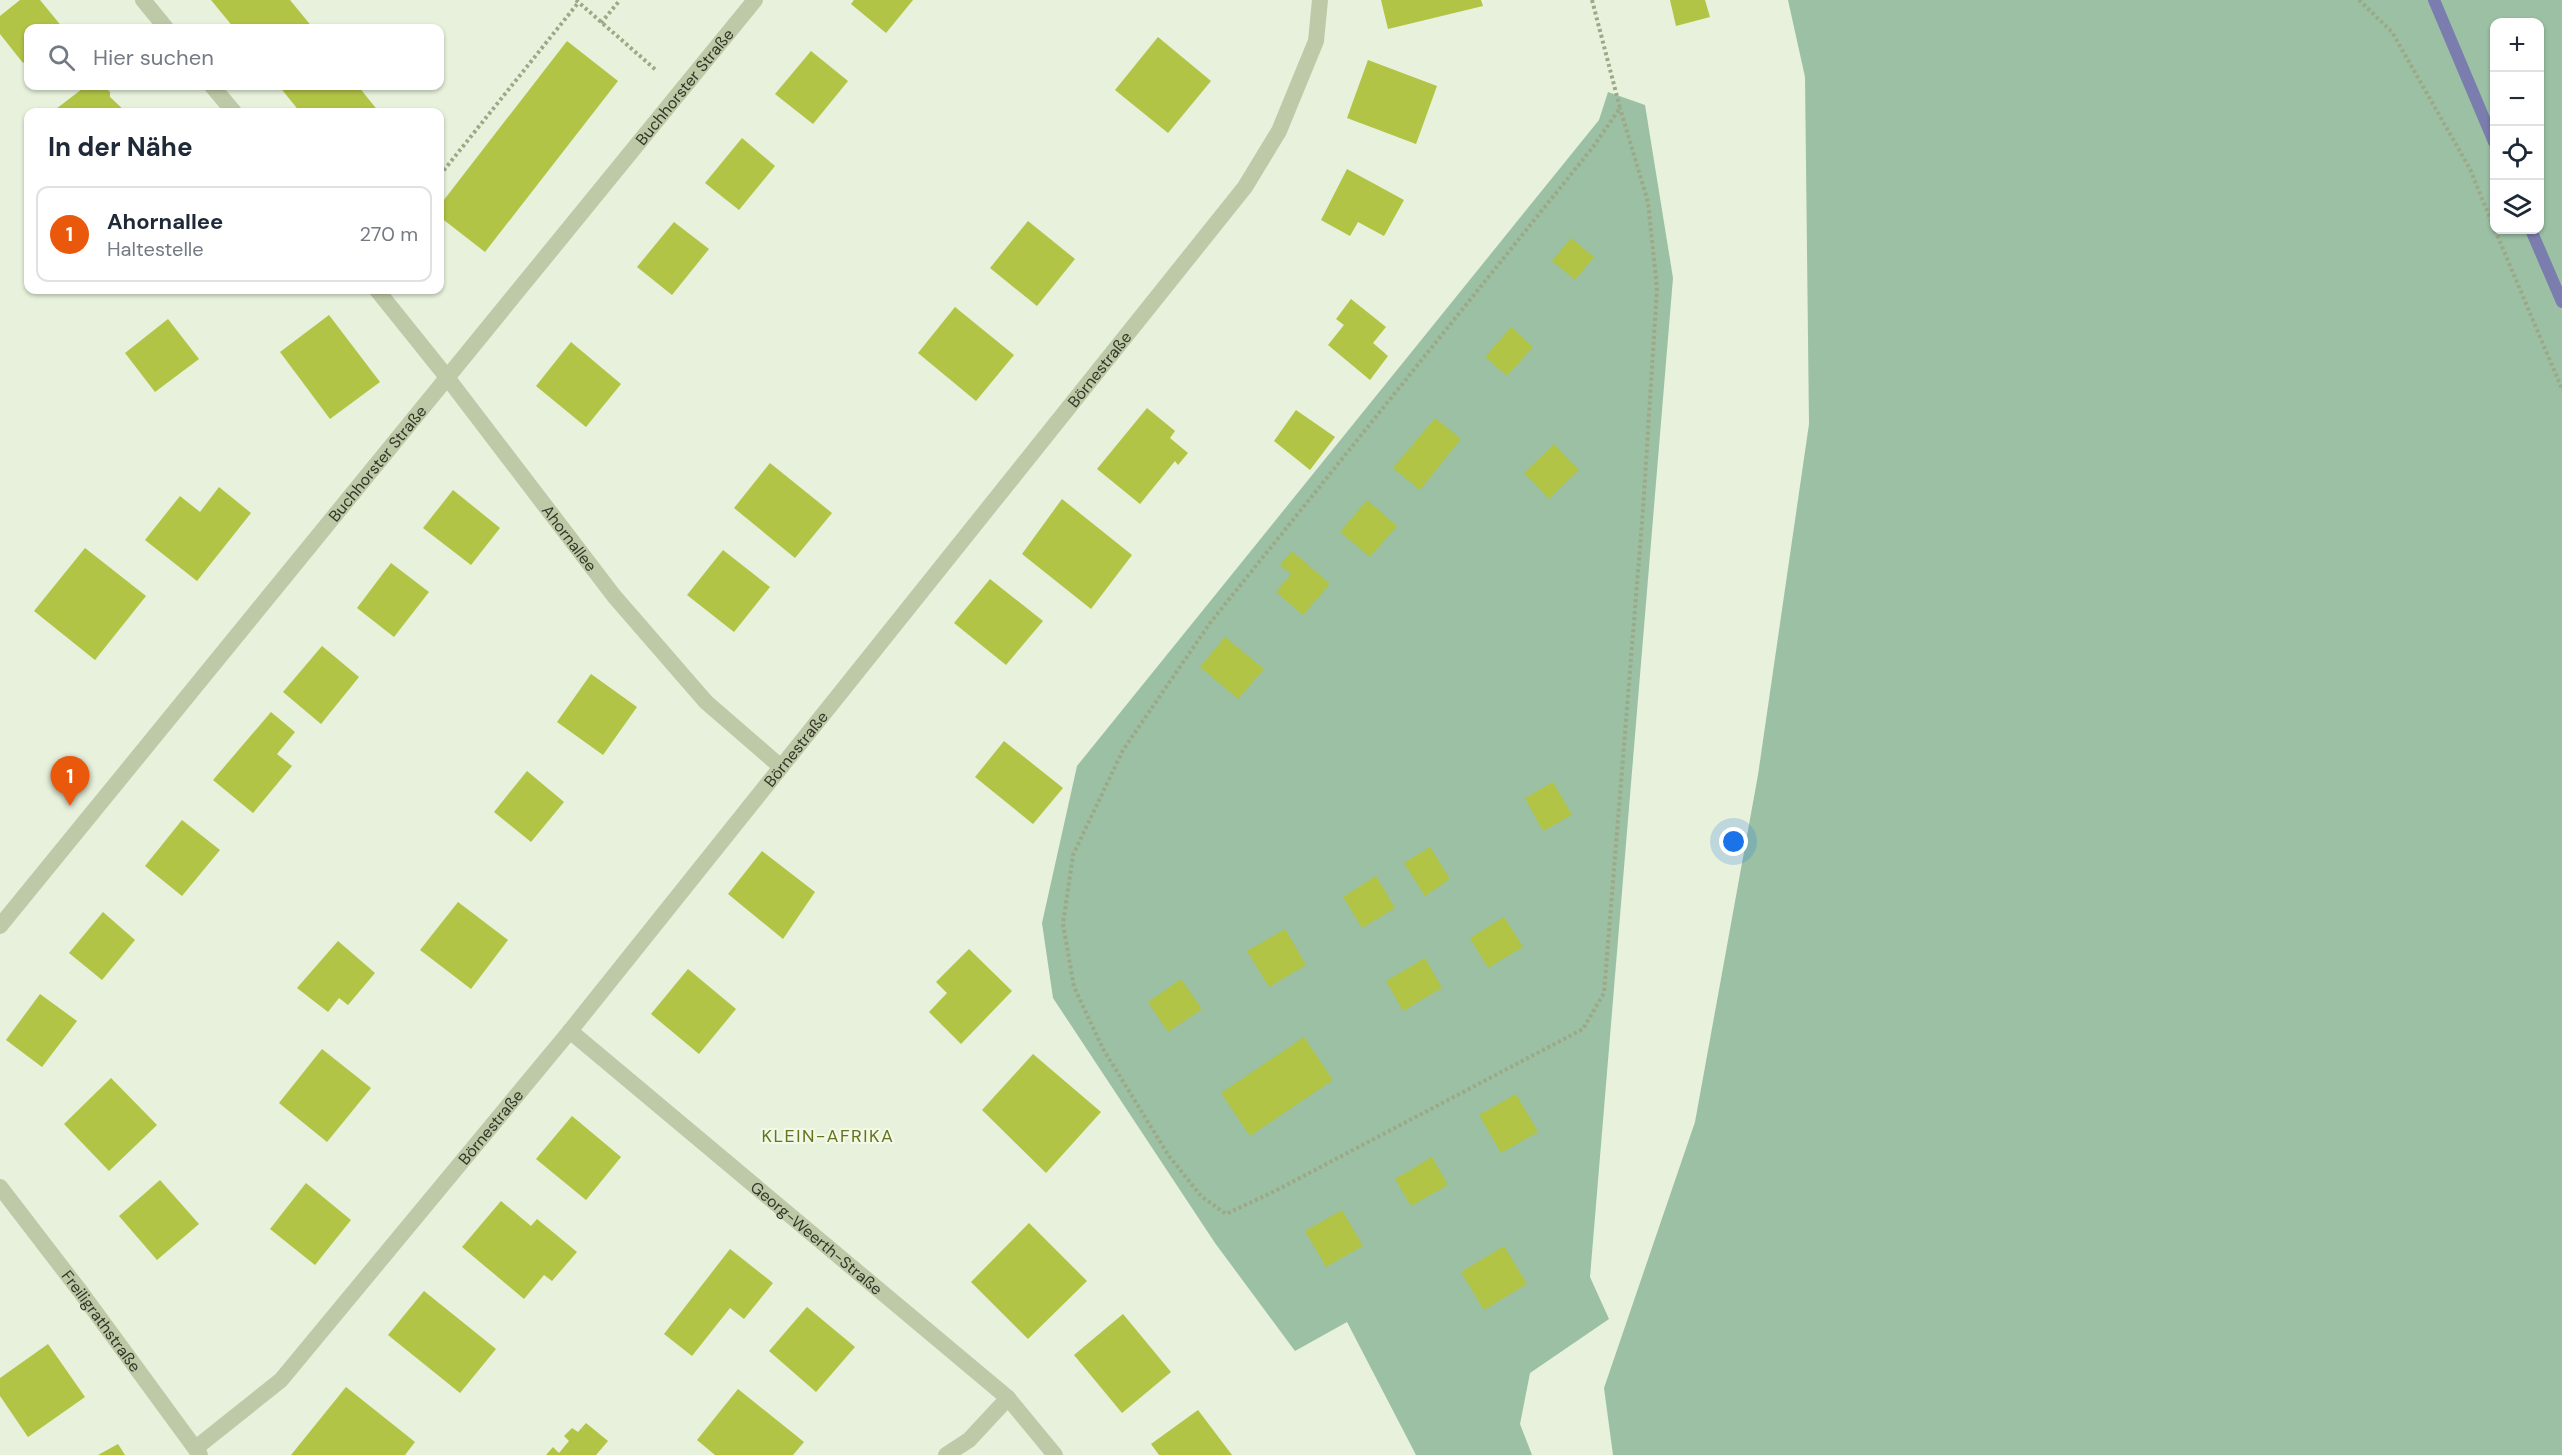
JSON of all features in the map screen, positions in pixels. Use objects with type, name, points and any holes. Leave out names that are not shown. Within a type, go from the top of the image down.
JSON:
[{"type":"street","points":[[143,0],[163,24]]},
{"type":"street","name":"Buchhorster Straße","points":[[0,926],[95,812],[446,376],[755,0]]},
{"type":"street","name":"Börnestraße","points":[[198,1451],[281,1380],[570,1031],[1245,187],[1279,131],[1292,101],[1316,41],[1320,0]]},
{"type":"street","points":[[215,90],[231,108]]},
{"type":"street","name":"Ahornallee","points":[[380,294],[446,376],[614,596],[706,702],[781,767]]},
{"type":"street","name":"Georg-Weerth-Straße","points":[[570,1031],[1008,1398],[1055,1455]]},
{"type":"street","name":"Freiligrathstraße","points":[[0,1187],[198,1451]]},
{"type":"street","points":[[946,1455],[969,1440],[1008,1398]]},
{"type":"path","points":[[601,23],[620,0]]},
{"type":"path","points":[[1592,0],[1620,108],[1648,202],[1657,289],[1643,510],[1604,993],[1583,1029],[1275,1191],[1226,1214],[1201,1196],[1169,1156],[1103,1049],[1074,987],[1063,924],[1073,855],[1123,750],[1210,623],[1593,147],[1620,108]]},
{"type":"path","points":[[2359,0],[2392,32],[2470,169],[2490,217]]},
{"type":"path","points":[[444,170],[577,1],[657,71]]},
{"type":"path","points":[[2497,234],[2562,389]]},
{"type":"green space","points":[[1788,0],[2562,0],[2562,1455],[1613,1455],[1604,1388],[1695,1122],[1758,775],[1809,424],[1805,77]]},
{"type":"green space","points":[[1608,92],[1645,105],[1673,278],[1590,1277],[1609,1319],[1530,1373],[1520,1424],[1532,1455],[1416,1455],[1347,1322],[1295,1351],[1215,1243],[1053,998],[1042,923],[1077,766],[1599,120]]},
{"type":"building","points":[[20,0],[40,0],[60,24],[24,24],[23,63],[0,34],[0,16]]},
{"type":"building","points":[[211,0],[290,0],[310,24],[231,24]]},
{"type":"building","points":[[854,0],[913,0],[886,33],[851,4]]},
{"type":"building","points":[[1381,0],[1481,0],[1483,6],[1388,29]]},
{"type":"building","points":[[1670,0],[1705,0],[1710,17],[1676,26]]},
{"type":"building","points":[[1158,37],[1211,81],[1168,133],[1115,90]]},
{"type":"building","points":[[567,41],[618,81],[485,252],[444,220],[444,200]]},
{"type":"building","points":[[811,51],[848,81],[813,124],[775,94]]},
{"type":"building","points":[[1368,60],[1437,86],[1416,144],[1347,118]]},
{"type":"building","points":[[81,90],[108,90],[110,97],[122,108],[57,108]]},
{"type":"building","points":[[282,90],[361,90],[376,108],[297,108]]},
{"type":"building","points":[[742,138],[775,166],[739,210],[705,183]]},
{"type":"building","points":[[1347,169],[1404,200],[1384,236],[1358,222],[1350,236],[1321,220]]},
{"type":"building","points":[[1028,221],[1075,259],[1037,306],[990,268]]},
{"type":"building","points":[[674,222],[709,249],[672,295],[637,267]]},
{"type":"building","points":[[1571,238],[1594,257],[1575,280],[1552,261]]},
{"type":"building","points":[[1351,299],[1386,327],[1373,343],[1388,356],[1370,380],[1328,345],[1344,325],[1336,319]]},
{"type":"building","points":[[955,307],[1014,355],[976,401],[918,353]]},
{"type":"building","points":[[329,315],[380,382],[330,419],[280,352]]},
{"type":"building","points":[[168,319],[199,359],[155,392],[125,353]]},
{"type":"building","points":[[1511,327],[1533,347],[1507,376],[1485,357]]},
{"type":"building","points":[[571,342],[621,384],[586,427],[536,386]]},
{"type":"building","points":[[1147,408],[1175,431],[1170,438],[1188,453],[1178,465],[1175,461],[1140,504],[1097,469]]},
{"type":"building","points":[[1296,410],[1335,437],[1310,470],[1274,441]]},
{"type":"building","points":[[1435,418],[1461,439],[1420,490],[1393,468]]},
{"type":"building","points":[[1554,444],[1579,470],[1549,499],[1524,473]]},
{"type":"building","points":[[770,463],[832,513],[795,558],[734,508]]},
{"type":"building","points":[[219,487],[251,513],[197,581],[145,540],[180,496],[200,512]]},
{"type":"building","points":[[453,490],[500,528],[471,565],[423,528]]},
{"type":"building","points":[[1062,499],[1132,555],[1091,609],[1022,554]]},
{"type":"building","points":[[1367,500],[1397,526],[1370,557],[1340,532]]},
{"type":"building","points":[[85,548],[146,596],[95,660],[34,611]]},
{"type":"building","points":[[723,550],[770,587],[734,632],[687,595]]},
{"type":"building","points":[[1292,551],[1330,584],[1303,615],[1276,592],[1291,574],[1280,565]]},
{"type":"building","points":[[391,563],[429,592],[394,637],[357,608]]},
{"type":"building","points":[[990,579],[1043,621],[1006,665],[954,623]]},
{"type":"building","points":[[1225,637],[1264,669],[1238,699],[1200,667]]},
{"type":"building","points":[[322,646],[359,677],[321,724],[283,692]]},
{"type":"building","points":[[591,674],[637,707],[603,755],[557,722]]},
{"type":"building","points":[[271,712],[295,732],[277,754],[292,766],[253,813],[213,780]]},
{"type":"building","points":[[1004,741],[1063,788],[1033,824],[975,777]]},
{"type":"building","points":[[527,771],[564,802],[531,842],[494,812]]},
{"type":"building","points":[[1553,782],[1572,815],[1543,831],[1525,798]]},
{"type":"building","points":[[182,820],[220,850],[182,896],[145,866]]},
{"type":"building","points":[[1430,847],[1450,879],[1425,896],[1404,863]]},
{"type":"building","points":[[762,851],[815,892],[783,939],[728,894]]},
{"type":"building","points":[[1376,876],[1395,908],[1362,928],[1343,897]]},
{"type":"building","points":[[458,902],[508,940],[471,989],[420,950]]},
{"type":"building","points":[[103,912],[135,940],[102,980],[69,953]]},
{"type":"building","points":[[1504,917],[1523,947],[1488,968],[1470,938]]},
{"type":"building","points":[[1285,929],[1306,965],[1269,987],[1247,951]]},
{"type":"building","points":[[338,941],[375,973],[348,1005],[339,998],[328,1012],[297,988]]},
{"type":"building","points":[[969,949],[1012,991],[961,1044],[929,1012],[947,993],[936,982]]},
{"type":"building","points":[[1425,958],[1442,988],[1403,1011],[1386,981]]},
{"type":"building","points":[[688,969],[736,1009],[699,1054],[651,1014]]},
{"type":"building","points":[[1181,979],[1202,1009],[1168,1032],[1148,1002]]},
{"type":"building","points":[[40,994],[77,1021],[42,1067],[6,1040]]},
{"type":"building","points":[[1304,1037],[1333,1080],[1250,1136],[1221,1093]]},
{"type":"building","points":[[322,1049],[371,1088],[327,1142],[279,1103]]},
{"type":"building","points":[[1033,1054],[1101,1112],[1046,1173],[982,1110]]},
{"type":"building","points":[[111,1078],[157,1125],[109,1171],[64,1124]]},
{"type":"building","points":[[1516,1094],[1538,1132],[1501,1153],[1479,1115]]},
{"type":"building","points":[[572,1116],[621,1157],[586,1200],[536,1159]]},
{"type":"building","points":[[1432,1157],[1448,1185],[1411,1206],[1395,1179]]},
{"type":"building","points":[[160,1180],[199,1224],[157,1260],[119,1216]]},
{"type":"building","points":[[306,1183],[351,1220],[315,1265],[270,1229]]},
{"type":"building","points":[[501,1201],[531,1226],[537,1219],[577,1252],[552,1281],[544,1275],[524,1299],[462,1247]]},
{"type":"building","points":[[1342,1210],[1363,1246],[1326,1267],[1305,1231]]},
{"type":"building","points":[[1029,1223],[1087,1281],[1028,1339],[971,1282]]},
{"type":"building","points":[[1504,1246],[1527,1284],[1484,1310],[1461,1272]]},
{"type":"building","points":[[730,1249],[773,1283],[744,1319],[730,1308],[692,1356],[664,1334]]},
{"type":"building","points":[[424,1291],[496,1349],[460,1393],[388,1335]]},
{"type":"building","points":[[807,1307],[855,1347],[816,1392],[769,1351]]},
{"type":"building","points":[[1123,1314],[1171,1372],[1122,1413],[1074,1355]]},
{"type":"building","points":[[48,1344],[85,1397],[28,1437],[0,1396],[0,1378]]},
{"type":"building","points":[[346,1387],[415,1442],[405,1455],[291,1455]]},
{"type":"building","points":[[738,1389],[804,1442],[793,1455],[715,1455],[697,1440]]},
{"type":"building","points":[[1198,1410],[1232,1455],[1159,1455],[1151,1444]]},
{"type":"building","points":[[586,1423],[608,1441],[596,1455],[546,1455],[553,1447],[559,1453],[569,1441],[564,1436],[572,1428],[578,1432]]},
{"type":"building","points":[[118,1444],[125,1455],[98,1455]]},
{"type":"waterway","points":[[2434,0],[2490,133]]},
{"type":"waterway","points":[[2533,234],[2562,302]]},
{"type":"place","name":"Ahornallee","points":[[70,806]]},
{"type":"district","name":"KLEIN-AFRIKA","points":[[828,1136]]}]
